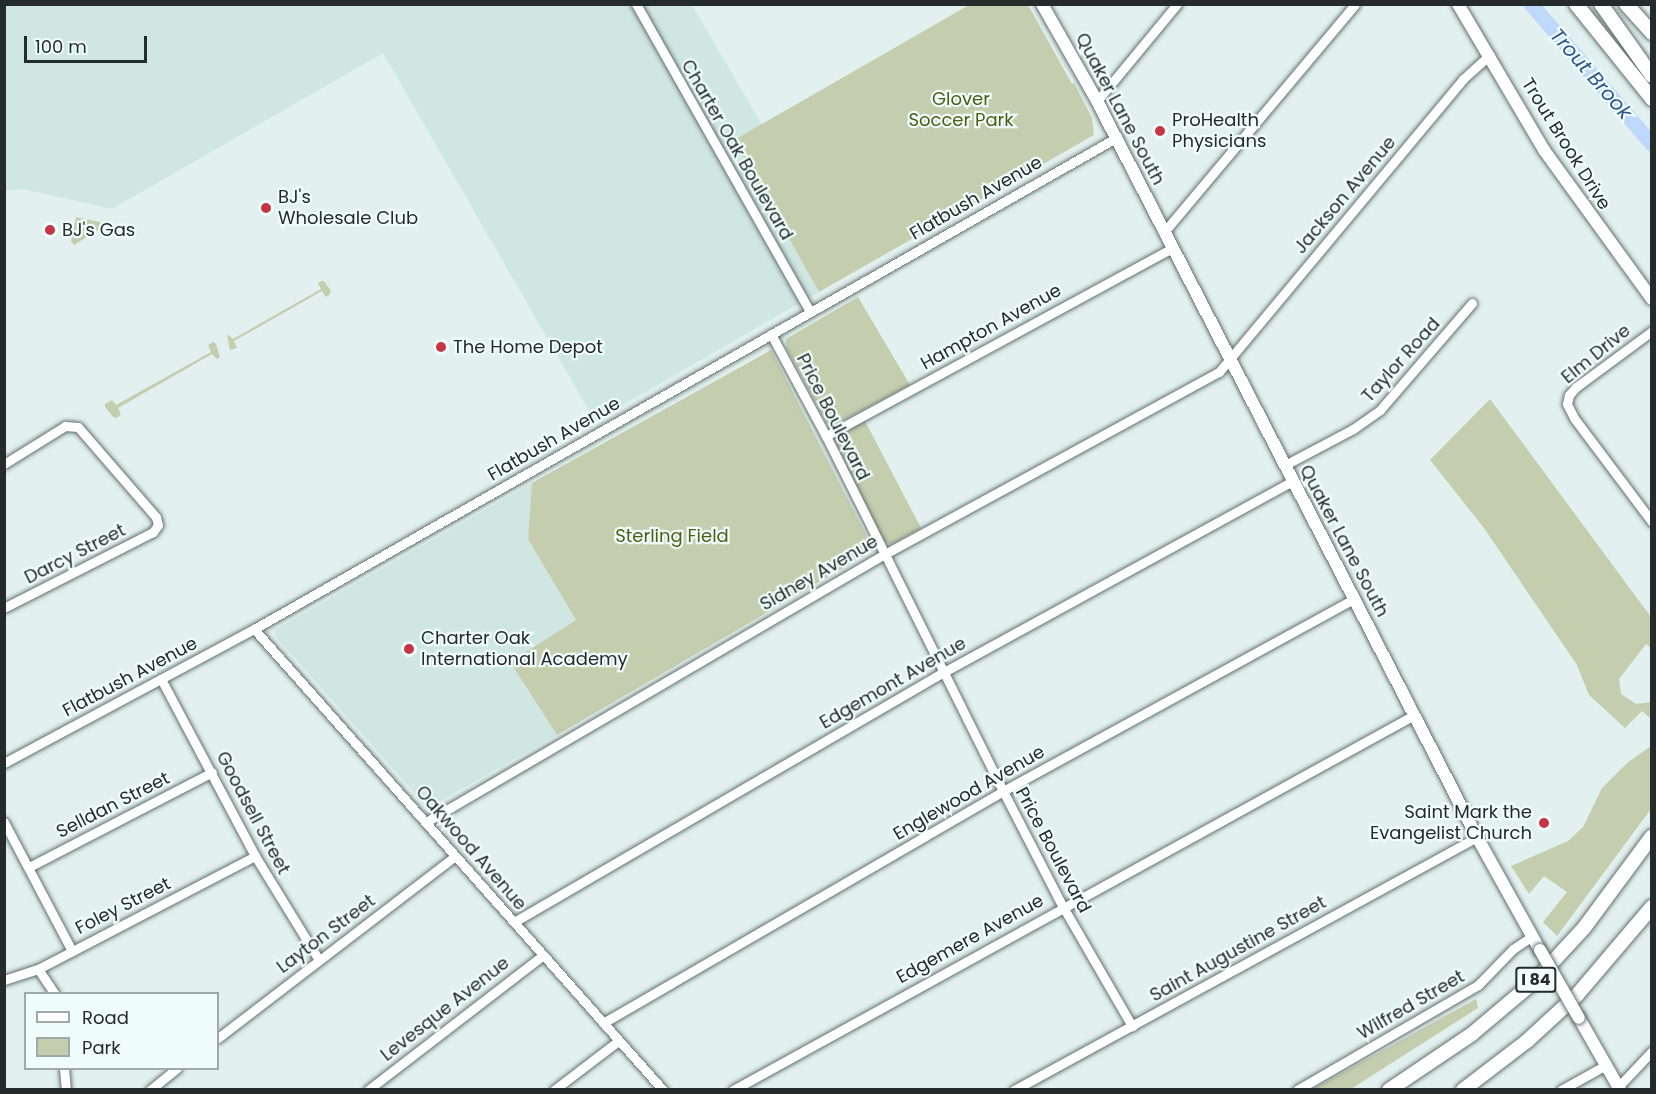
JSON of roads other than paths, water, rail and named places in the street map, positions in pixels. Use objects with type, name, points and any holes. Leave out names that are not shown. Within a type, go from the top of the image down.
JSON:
[{"type":"highway","points":[[1576,4],[1652,99]]},
{"type":"highway","points":[[1601,4],[1652,76]]},
{"type":"highway","points":[[1626,4],[1652,33]]},
{"type":"highway","name":"I 84","points":[[1389,1089],[1472,1034],[1536,980],[1584,928],[1652,836]]},
{"type":"highway","name":"I 84","points":[[1463,1089],[1527,1041],[1569,1003],[1600,971],[1652,907]]},
{"type":"main road","name":"Quaker Lane South","points":[[1042,4],[1097,101],[1477,837],[1620,1088]]},
{"type":"main road","name":"Trout Brook Drive","points":[[1458,4],[1544,150],[1652,299]]},
{"type":"street","name":"Charter Oak Boulevard","points":[[636,4],[810,311]]},
{"type":"street","points":[[1097,101],[1178,4]]},
{"type":"street","points":[[1164,232],[1355,4]]},
{"type":"street","name":"Jackson Avenue","points":[[1230,359],[1463,79],[1490,55]]},
{"type":"street","name":"Flatbush Avenue","points":[[4,763],[254,630],[1116,138]]},
{"type":"street","name":"Hampton Avenue","points":[[826,436],[1172,248]]},
{"type":"street","name":"Taylor Road","points":[[1285,465],[1353,429],[1380,410],[1472,303]]},
{"type":"street","name":"Elm Drive","points":[[1652,331],[1576,387],[1569,395],[1567,404],[1574,418],[1652,522]]},
{"type":"street","name":"Price Boulevard","points":[[771,334],[826,436],[942,673],[1063,907],[1132,1026]]},
{"type":"street","name":"Sidney Avenue","points":[[426,822],[883,555],[1219,372],[1230,359]]},
{"type":"street","name":"Darcy Street","points":[[4,464],[65,426],[78,428],[156,517],[158,525],[153,532],[4,608]]},
{"type":"street","name":"Edgemont Avenue","points":[[514,922],[942,673],[1293,481]]},
{"type":"street","name":"Englewood Avenue","points":[[603,1023],[1003,791],[1354,599]]},
{"type":"street","name":"Oakwood Avenue","points":[[254,630],[663,1089]]},
{"type":"street","name":"Goodsell Street","points":[[161,679],[255,856],[319,960]]},
{"type":"street","name":"Edgemere Avenue","points":[[733,1089],[1414,715]]},
{"type":"street","name":"Selldan Street","points":[[28,867],[212,772]]},
{"type":"street","points":[[4,822],[72,951]]},
{"type":"street","name":"Saint Augustine Street","points":[[1014,1089],[1477,837]]},
{"type":"street","name":"Foley Street","points":[[4,980],[38,969],[255,856]]},
{"type":"street","name":"Layton Street","points":[[219,1037],[454,856]]},
{"type":"street","name":"Wilfred Street","points":[[1297,1089],[1478,985],[1513,949],[1532,936]]},
{"type":"street","name":"Levesque Avenue","points":[[368,1089],[543,955]]},
{"type":"street","points":[[38,969],[54,992]]},
{"type":"street","points":[[554,1089],[618,1041]]},
{"type":"street","points":[[1620,1088],[1652,1051]]},
{"type":"street","points":[[1561,1089],[1606,1065]]},
{"type":"street","points":[[64,1070],[66,1089]]},
{"type":"street","points":[[150,1089],[174,1070]]},
{"type":"waterway","name":"Trout Brook","points":[[1531,4],[1652,144]]},
{"type":"place","name":"ProHealth Physicians","points":[[1160,131]]},
{"type":"place","name":"BJ's Wholesale Club","points":[[266,208]]},
{"type":"place","name":"BJ's Gas","points":[[50,230]]},
{"type":"place","name":"The Home Depot","points":[[441,347]]},
{"type":"place","name":"Charter Oak International Academy","points":[[409,649]]},
{"type":"place","name":"Saint Mark the Evangelist Church","points":[[1544,823]]},
{"type":"park label","name":"Glover Soccer Park","points":[[961,110]]},
{"type":"park label","name":"Sterling Field","points":[[672,536]]}]
